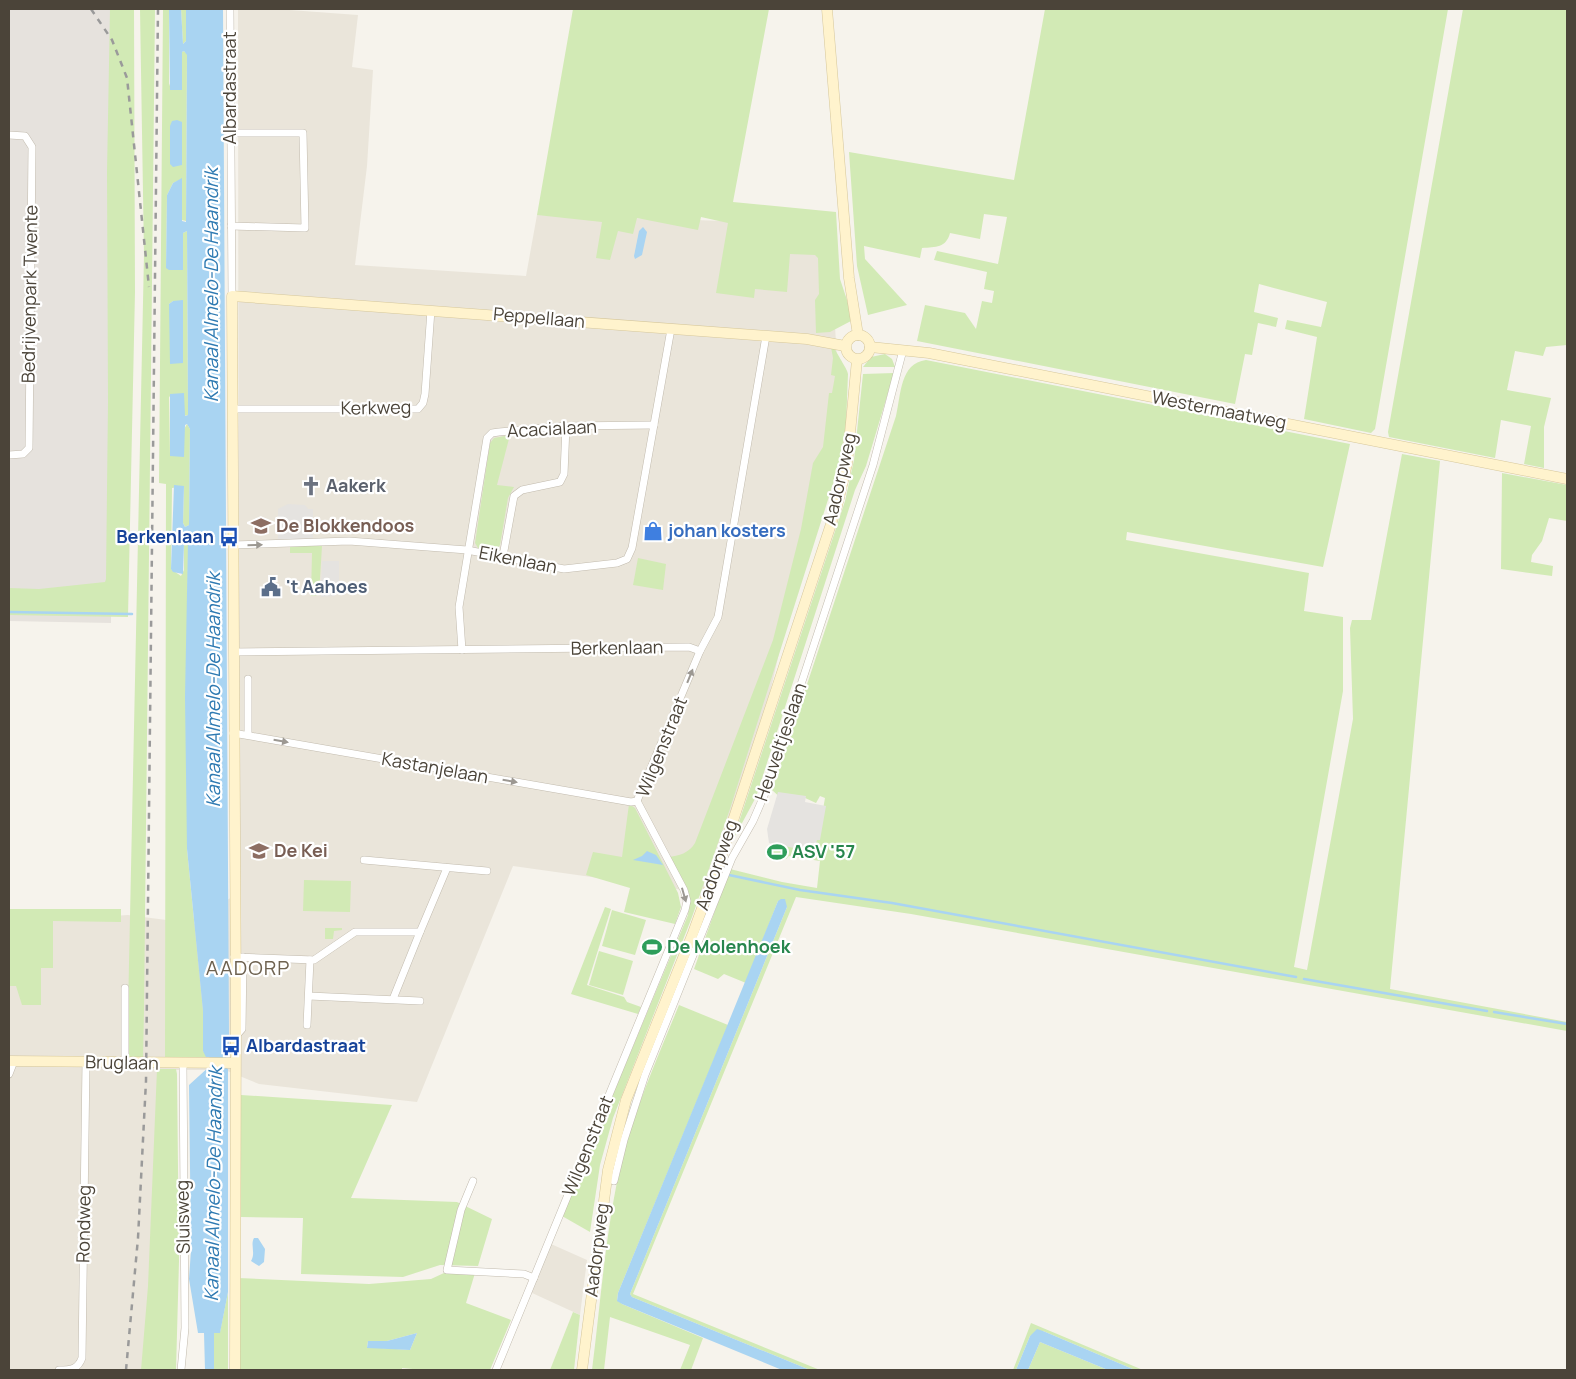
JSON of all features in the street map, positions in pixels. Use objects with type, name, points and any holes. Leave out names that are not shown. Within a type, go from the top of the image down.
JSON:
[{"type":"street","name":"Albardastraat","points":[[230,9],[233,733],[238,957],[235,1038],[235,1370]]},
{"type":"street","points":[[827,9],[849,278],[858,335]]},
{"type":"street","points":[[231,133],[303,133],[306,228],[231,226]]},
{"type":"street","name":"Bedrijvenpark Twente","points":[[9,135],[24,136],[32,147],[29,448],[23,454],[9,456]]},
{"type":"street","name":"Peppellaan","points":[[232,296],[808,339],[845,346]]},
{"type":"street","name":"Kerkweg","points":[[232,409],[418,409],[423,403],[425,394],[431,310]]},
{"type":"street","name":"Eikenlaan","points":[[233,545],[350,540],[467,550],[564,569],[617,563],[627,559],[632,548],[671,329]]},
{"type":"street","points":[[858,335],[866,338],[870,347],[868,354],[858,360],[848,355],[845,346],[852,336],[858,335]]},
{"type":"street","name":"Wilgenstraat","points":[[496,1370],[680,923],[687,901],[672,867],[637,801],[700,651],[718,617],[766,336]]},
{"type":"street","name":"Westermaatweg","points":[[870,347],[929,353],[1567,479]]},
{"type":"street","name":"Heuveltjeslaan","points":[[614,1181],[624,1140],[645,1075],[732,858],[766,791],[873,465],[903,350]]},
{"type":"street","name":"Aadorpweg","points":[[582,1370],[608,1170],[616,1135],[633,1082],[693,933],[722,854],[837,506],[847,464],[858,360]]},
{"type":"street","name":"Acacialaan","points":[[462,650],[459,607],[487,438],[492,433],[566,426],[654,425]]},
{"type":"street","points":[[502,556],[514,496],[522,490],[560,482],[564,474],[566,426]]},
{"type":"street","name":"Berkenlaan","points":[[233,652],[689,647],[700,651]]},
{"type":"street","points":[[248,679],[248,735]]},
{"type":"street","name":"Kastanjelaan","points":[[233,733],[622,801],[637,801]]},
{"type":"street","points":[[364,860],[487,871]]},
{"type":"street","points":[[393,999],[447,868]]},
{"type":"street","points":[[238,957],[314,960],[355,932],[420,932]]},
{"type":"street","points":[[307,1025],[310,960]]},
{"type":"street","points":[[125,988],[125,1062]]},
{"type":"street","points":[[309,996],[420,1001]]},
{"type":"street","points":[[9,1074],[11,1061]]},
{"type":"street","name":"Bruglaan","points":[[11,1061],[235,1063]]},
{"type":"street","name":"Rondweg","points":[[59,1370],[72,1370],[79,1365],[82,1358],[86,1062]]},
{"type":"street","name":"Sluisweg","points":[[181,1370],[185,1328],[183,1063]]},
{"type":"street","points":[[473,1181],[461,1210],[447,1270],[524,1274],[534,1278]]},
{"type":"shaded area","points":[[9,9],[114,9],[111,623],[9,621]]},
{"type":"shaded area","points":[[238,9],[276,9],[358,15],[352,67],[373,70],[367,166],[355,265],[526,276],[537,215],[823,224],[835,326],[839,392],[763,723],[708,898],[677,889],[513,866],[417,1102],[259,1084],[225,1070],[165,1070],[169,1370],[9,1370],[9,923],[128,915],[197,924],[226,900],[239,895]]},
{"type":"shaded area","points":[[288,504],[305,505],[308,509],[313,509],[313,539],[278,539],[278,509]]},
{"type":"shaded area","points":[[322,561],[339,561],[339,588],[334,589],[335,596],[321,597]]},
{"type":"shaded area","points":[[778,792],[806,796],[805,802],[826,806],[820,840],[817,840],[814,852],[769,843],[767,829]]},
{"type":"shaded area","points":[[551,1244],[587,1260],[580,1315],[530,1292]]},
{"type":"green space","points":[[110,9],[134,9],[135,292],[128,617],[9,615],[9,588],[39,589],[105,582],[106,579],[108,402],[107,172]]},
{"type":"green space","points":[[140,9],[155,9],[144,1010],[143,1058],[127,1058],[144,255]]},
{"type":"green space","points":[[163,9],[169,9],[169,86],[182,52],[184,51],[187,54],[186,221],[182,220],[182,179],[173,183],[167,195],[166,267],[183,270],[183,233],[187,231],[188,408],[188,415],[184,416],[169,396],[170,455],[187,424],[190,429],[189,525],[185,527],[183,523],[184,486],[172,488],[171,569],[181,576],[184,570],[184,543],[188,540],[187,849],[203,1011],[203,1051],[206,1057],[165,1058],[166,484],[159,483]],"holes":[[[173,301],[183,301],[183,363],[169,304]]]},
{"type":"green space","points":[[181,9],[186,9],[186,41],[183,44]]},
{"type":"green space","points":[[573,9],[769,9],[733,202],[836,212],[840,279],[848,303],[851,321],[830,332],[816,333],[815,300],[819,294],[818,258],[815,255],[790,254],[787,292],[755,289],[754,298],[716,293],[728,223],[701,217],[698,230],[637,218],[633,234],[618,231],[610,260],[596,258],[602,222],[537,215]]},
{"type":"green space","points":[[1045,9],[1448,9],[1375,429],[1371,433],[1304,419],[1317,337],[1285,329],[1287,320],[1321,327],[1327,302],[1259,284],[1254,312],[1278,318],[1276,327],[1258,323],[1252,355],[1245,354],[1235,404],[917,341],[925,305],[965,313],[976,329],[982,301],[992,303],[994,291],[984,289],[987,272],[934,260],[937,251],[998,264],[1007,217],[984,214],[980,239],[950,233],[946,242],[940,246],[922,248],[920,258],[864,246],[865,259],[907,305],[868,315],[857,266],[849,152],[1014,180]]},
{"type":"green space","points":[[1463,9],[1567,9],[1567,345],[1546,347],[1543,356],[1515,351],[1507,390],[1551,398],[1544,427],[1544,468],[1524,464],[1531,426],[1501,420],[1495,458],[1389,437],[1388,432]]},
{"type":"green space","points":[[831,347],[835,349],[848,374],[846,425],[839,465],[730,809],[692,917],[613,1118],[600,1165],[590,1232],[562,1216],[688,915],[689,903],[668,857],[683,853],[695,843],[773,640],[801,529],[813,463],[823,447],[829,393],[832,393],[835,376],[831,375],[833,358]]},
{"type":"green space","points":[[885,354],[892,359],[895,367],[863,367],[871,357]]},
{"type":"green space","points":[[926,360],[1350,444],[1323,567],[1127,532],[1126,540],[1309,573],[1304,611],[1343,617],[1343,691],[1294,967],[1307,970],[1353,719],[1350,628],[1352,620],[1371,620],[1402,454],[1440,461],[1390,989],[1567,1022],[1567,1031],[911,914],[796,897],[633,1294],[820,1370],[810,1370],[632,1297],[630,1294],[787,907],[778,901],[746,983],[724,974],[718,979],[694,969],[730,869],[782,882],[817,888],[820,861],[789,856],[786,859],[768,853],[773,843],[818,838],[825,798],[820,796],[816,803],[803,797],[783,800],[772,790],[896,416],[903,381],[911,367],[917,362]]},
{"type":"green space","points":[[894,373],[866,466],[855,490],[756,797],[733,840],[845,501],[854,460],[863,374]]},
{"type":"green space","points":[[510,435],[497,485],[514,487],[508,498],[500,545],[496,551],[478,548],[475,543],[490,443],[494,438]]},
{"type":"green space","points":[[1502,473],[1567,485],[1567,521],[1549,518],[1542,541],[1532,555],[1531,562],[1553,566],[1552,576],[1501,569]]},
{"type":"green space","points":[[290,546],[322,546],[319,595],[311,596],[312,553],[290,553]]},
{"type":"green space","points":[[638,558],[666,564],[663,590],[633,585]]},
{"type":"green space","points":[[629,804],[635,808],[678,893],[681,907],[675,924],[624,912],[630,888],[586,875],[593,852],[622,857]]},
{"type":"green space","points":[[304,880],[351,881],[350,912],[303,911]]},
{"type":"green space","points":[[605,907],[611,909],[587,985],[624,997],[627,1002],[641,1007],[638,1014],[571,994]]},
{"type":"green space","points":[[9,909],[121,909],[121,922],[53,921],[53,968],[41,968],[41,1005],[22,1005],[16,986],[9,986]]},
{"type":"green space","points":[[612,910],[646,920],[635,955],[602,946]]},
{"type":"green space","points":[[325,928],[342,928],[342,930],[334,931],[333,939],[325,939]]},
{"type":"green space","points":[[599,951],[633,961],[623,995],[589,985]]},
{"type":"green space","points":[[679,1005],[728,1025],[618,1293],[617,1300],[622,1304],[703,1338],[691,1370],[680,1370],[690,1345],[610,1317],[604,1370],[592,1370],[608,1235],[623,1155],[642,1098]]},
{"type":"green space","points":[[157,1069],[176,1069],[177,1074],[179,1261],[176,1370],[141,1370],[148,1286]]},
{"type":"green space","points":[[241,1095],[392,1105],[351,1198],[457,1202],[492,1219],[478,1266],[440,1265],[403,1277],[301,1274],[303,1218],[241,1217]]},
{"type":"green space","points":[[444,1273],[475,1273],[466,1303],[511,1320],[490,1370],[423,1370],[402,1368],[402,1370],[238,1370],[238,1278],[369,1284],[431,1279]],"holes":[[[417,1333],[410,1350],[367,1347],[368,1341],[387,1341]]]},
{"type":"green space","points":[[228,1292],[228,1370],[214,1370],[214,1333],[220,1332]]},
{"type":"green space","points":[[573,1312],[580,1315],[574,1370],[550,1370]]},
{"type":"green space","points":[[1031,1323],[1143,1370],[1135,1370],[1043,1331],[1030,1336],[1016,1370],[1013,1370]]},
{"type":"green space","points":[[1040,1342],[1108,1370],[1028,1370]]},
{"type":"water","name":"Kanaal Almelo-De Haandrik","points":[[169,9],[181,9],[183,44],[186,41],[186,9],[223,9],[229,1035],[228,1055],[225,1059],[225,1066],[228,1069],[228,1292],[220,1333],[214,1333],[214,1370],[205,1370],[204,1333],[198,1333],[189,1279],[191,1250],[189,1085],[210,1066],[209,1057],[206,1057],[203,1051],[203,1011],[187,849],[185,697],[188,540],[184,543],[183,574],[173,572],[171,569],[174,485],[184,486],[183,523],[185,527],[189,525],[190,429],[187,424],[185,425],[184,457],[170,456],[170,394],[184,393],[185,416],[188,415],[188,408],[187,231],[183,233],[183,270],[169,270],[166,268],[167,195],[173,183],[182,178],[182,221],[186,222],[187,55],[184,51],[182,52],[182,90],[170,90]]},
{"type":"water","points":[[172,121],[182,122],[182,165],[173,167],[170,164],[170,126]]},
{"type":"water","points":[[643,227],[647,232],[642,255],[635,259],[639,231]]},
{"type":"water","points":[[183,300],[183,363],[170,364],[169,304],[173,301]]},
{"type":"water","points":[[647,851],[656,855],[663,865],[633,860],[642,856]]},
{"type":"water","points":[[785,899],[787,907],[630,1294],[632,1297],[810,1370],[782,1370],[617,1301],[618,1293],[778,901]]},
{"type":"water","points":[[254,1238],[258,1238],[265,1249],[264,1262],[259,1266],[251,1261]]},
{"type":"water","points":[[1037,1329],[1135,1370],[1108,1370],[1040,1342],[1028,1370],[1016,1370],[1030,1336]]},
{"type":"water","points":[[417,1333],[410,1350],[367,1348],[368,1341],[387,1341]]},
{"type":"waterway","points":[[9,612],[132,614]]},
{"type":"waterway","points":[[729,875],[800,890],[892,903],[1296,977]]},
{"type":"waterway","points":[[1304,979],[1487,1011]]},
{"type":"waterway","points":[[1494,1012],[1567,1024]]},
{"type":"railway","points":[[91,9],[112,40],[127,78],[149,287]]},
{"type":"railway","points":[[126,1370],[138,1238],[146,1081],[158,9]]},
{"type":"place","name":"Aakerk","points":[[311,486]]},
{"type":"place","name":"De Blokkendoos","points":[[261,526]]},
{"type":"place","name":"johan kosters","points":[[653,531]]},
{"type":"place","name":"Berkenlaan","points":[[229,537]]},
{"type":"place","name":"'t Aahoes","points":[[271,587]]},
{"type":"place","name":"De Kei","points":[[259,851]]},
{"type":"place","name":"ASV '57","points":[[777,852]]},
{"type":"place","name":"De Molenhoek","points":[[652,947]]},
{"type":"place","name":"Albardastraat","points":[[231,1046]]},
{"type":"district","name":"AADORP","points":[[248,968]]}]
